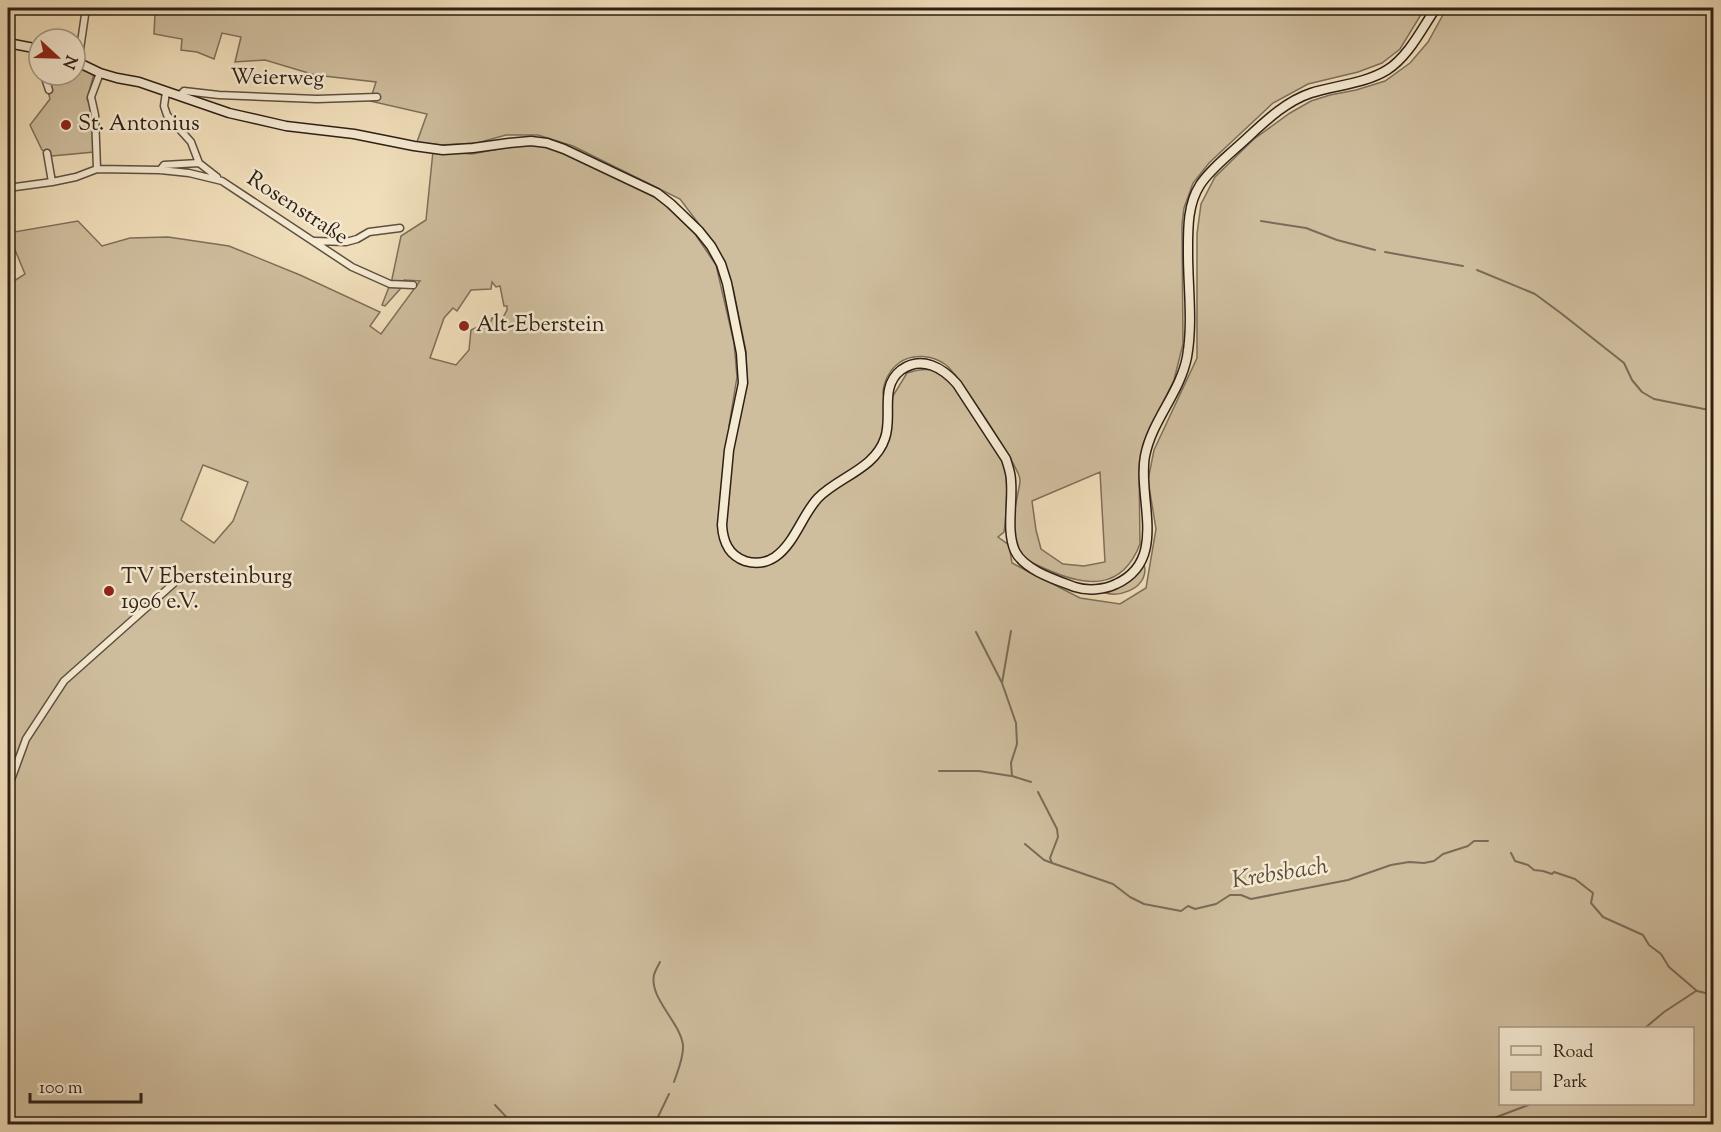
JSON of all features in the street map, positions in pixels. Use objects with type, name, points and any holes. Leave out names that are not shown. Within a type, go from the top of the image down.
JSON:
[{"type":"street","points":[[82,27],[86,8]]},
{"type":"street","points":[[87,67],[117,78],[139,81],[229,113],[286,126],[354,134],[443,150],[509,142],[547,143],[564,148],[657,193],[699,231],[711,246],[721,264],[727,283],[743,368],[743,383],[729,450],[722,525],[726,544],[738,558],[758,563],[768,561],[778,555],[819,498],[875,456],[885,438],[888,426],[888,397],[894,377],[911,364],[920,363],[938,367],[957,384],[1006,459],[1011,483],[1012,541],[1015,551],[1022,560],[1055,579],[1080,588],[1097,589],[1109,587],[1128,577],[1136,567],[1147,542],[1145,456],[1175,391],[1186,358],[1189,339],[1188,233],[1194,196],[1200,184],[1270,117],[1295,100],[1317,91],[1374,76],[1389,69],[1402,57],[1436,8]]},
{"type":"street","points":[[8,43],[27,47]]},
{"type":"street","points":[[97,169],[95,115],[91,97],[100,73]]},
{"type":"street","name":"Weierweg","points":[[179,96],[183,91],[219,95],[317,99],[376,97]]},
{"type":"street","points":[[166,92],[164,106],[167,115],[191,142],[199,163],[222,181]]},
{"type":"street","points":[[46,153],[52,182]]},
{"type":"street","name":"Rosenstraße","points":[[160,170],[164,165],[199,163]]},
{"type":"street","name":"Rosenstraße","points":[[8,188],[76,177],[97,169],[160,170],[203,175],[222,181],[352,267],[390,284],[413,285]]},
{"type":"street","points":[[312,241],[346,242],[369,232],[400,228]]},
{"type":"street","points":[[8,788],[26,739],[64,681],[182,576]]},
{"type":"green space","points":[[115,8],[1425,8],[1400,49],[1382,63],[1358,72],[1308,84],[1273,103],[1209,163],[1193,183],[1184,208],[1182,225],[1183,344],[1174,380],[1144,442],[1139,468],[1140,544],[1123,570],[1113,577],[1101,581],[1075,579],[1035,564],[1020,551],[1014,532],[1020,482],[1017,472],[987,421],[946,365],[929,357],[910,358],[895,366],[887,377],[883,394],[893,396],[907,373],[916,370],[934,371],[949,380],[961,396],[1006,469],[1006,517],[1004,532],[998,537],[1009,545],[1012,563],[1080,598],[1120,604],[1146,588],[1156,529],[1148,480],[1154,450],[1197,358],[1197,234],[1201,204],[1215,177],[1254,139],[1311,101],[1385,81],[1410,63],[1428,42],[1444,13],[1450,8],[1713,8],[1713,1124],[8,1124],[8,285],[25,274],[8,233],[78,221],[102,246],[130,238],[168,237],[229,246],[300,275],[380,312],[370,326],[381,334],[420,281],[404,280],[401,288],[385,306],[382,305],[392,279],[401,236],[426,220],[433,151],[472,154],[509,147],[541,145],[564,152],[639,186],[665,205],[695,234],[716,265],[734,343],[737,377],[729,426],[736,433],[747,379],[746,351],[733,288],[714,244],[680,199],[573,146],[538,135],[506,135],[477,143],[440,145],[417,142],[427,114],[370,101],[376,82],[315,75],[265,60],[235,62],[241,37],[222,33],[214,59],[197,52],[181,50],[182,39],[154,34],[155,14],[141,10]],"holes":[[[492,282],[496,287],[500,286],[504,306],[507,306],[501,321],[492,318],[491,321],[471,330],[469,350],[456,365],[430,358],[444,318],[453,308],[457,311],[471,290],[491,289]],[[203,465],[248,482],[233,521],[214,543],[181,520]],[[1100,472],[1105,562],[1084,566],[1063,564],[1041,549],[1032,501]]]},
{"type":"green space","points":[[87,70],[94,74],[87,99],[95,115],[94,152],[52,156],[42,150],[30,125],[50,99],[47,87],[87,87]]},
{"type":"green space","points":[[1144,562],[1143,578],[1135,588],[1116,594],[1103,592]]},
{"type":"waterway","points":[[1261,221],[1306,228],[1337,240],[1375,250]]},
{"type":"waterway","points":[[1385,252],[1463,266]]},
{"type":"waterway","points":[[1477,270],[1535,294],[1624,363],[1632,380],[1642,392],[1654,399],[1714,411]]},
{"type":"waterway","name":"Krebsbach","points":[[1011,631],[1002,683],[1016,723],[1017,744],[1011,763],[1012,776],[1031,782]]},
{"type":"waterway","points":[[976,632],[1002,683]]},
{"type":"waterway","points":[[939,771],[979,771],[1011,776]]},
{"type":"waterway","name":"Krebsbach","points":[[1038,792],[1057,829],[1058,837],[1050,858],[1052,863],[1113,884],[1144,904],[1181,911],[1188,906],[1195,909],[1216,904],[1230,895],[1241,895],[1251,899],[1348,880],[1391,865],[1434,861],[1443,854],[1468,846],[1474,841],[1488,841]]},
{"type":"waterway","points":[[1025,844],[1044,860],[1052,863]]},
{"type":"waterway","name":"Krebsbach","points":[[1511,853],[1515,861],[1528,865],[1534,870],[1552,874],[1554,872],[1575,879],[1593,893],[1591,903],[1603,917],[1643,935],[1649,945],[1661,954],[1669,967],[1697,991],[1714,995]]},
{"type":"waterway","points":[[660,962],[654,975],[656,992],[681,1036],[683,1045],[682,1059],[674,1082]]},
{"type":"waterway","points":[[1646,1027],[1696,991]]},
{"type":"waterway","points":[[651,1124],[656,1121],[669,1094]]},
{"type":"waterway","points":[[495,1105],[513,1124]]},
{"type":"waterway","points":[[1482,1124],[1528,1105]]},
{"type":"place","name":"St. Antonius","points":[[66,125]]},
{"type":"place","name":"Alt-Eberstein","points":[[464,326]]},
{"type":"place","name":"TV Ebersteinburg 1906 e.V.","points":[[109,591]]}]
